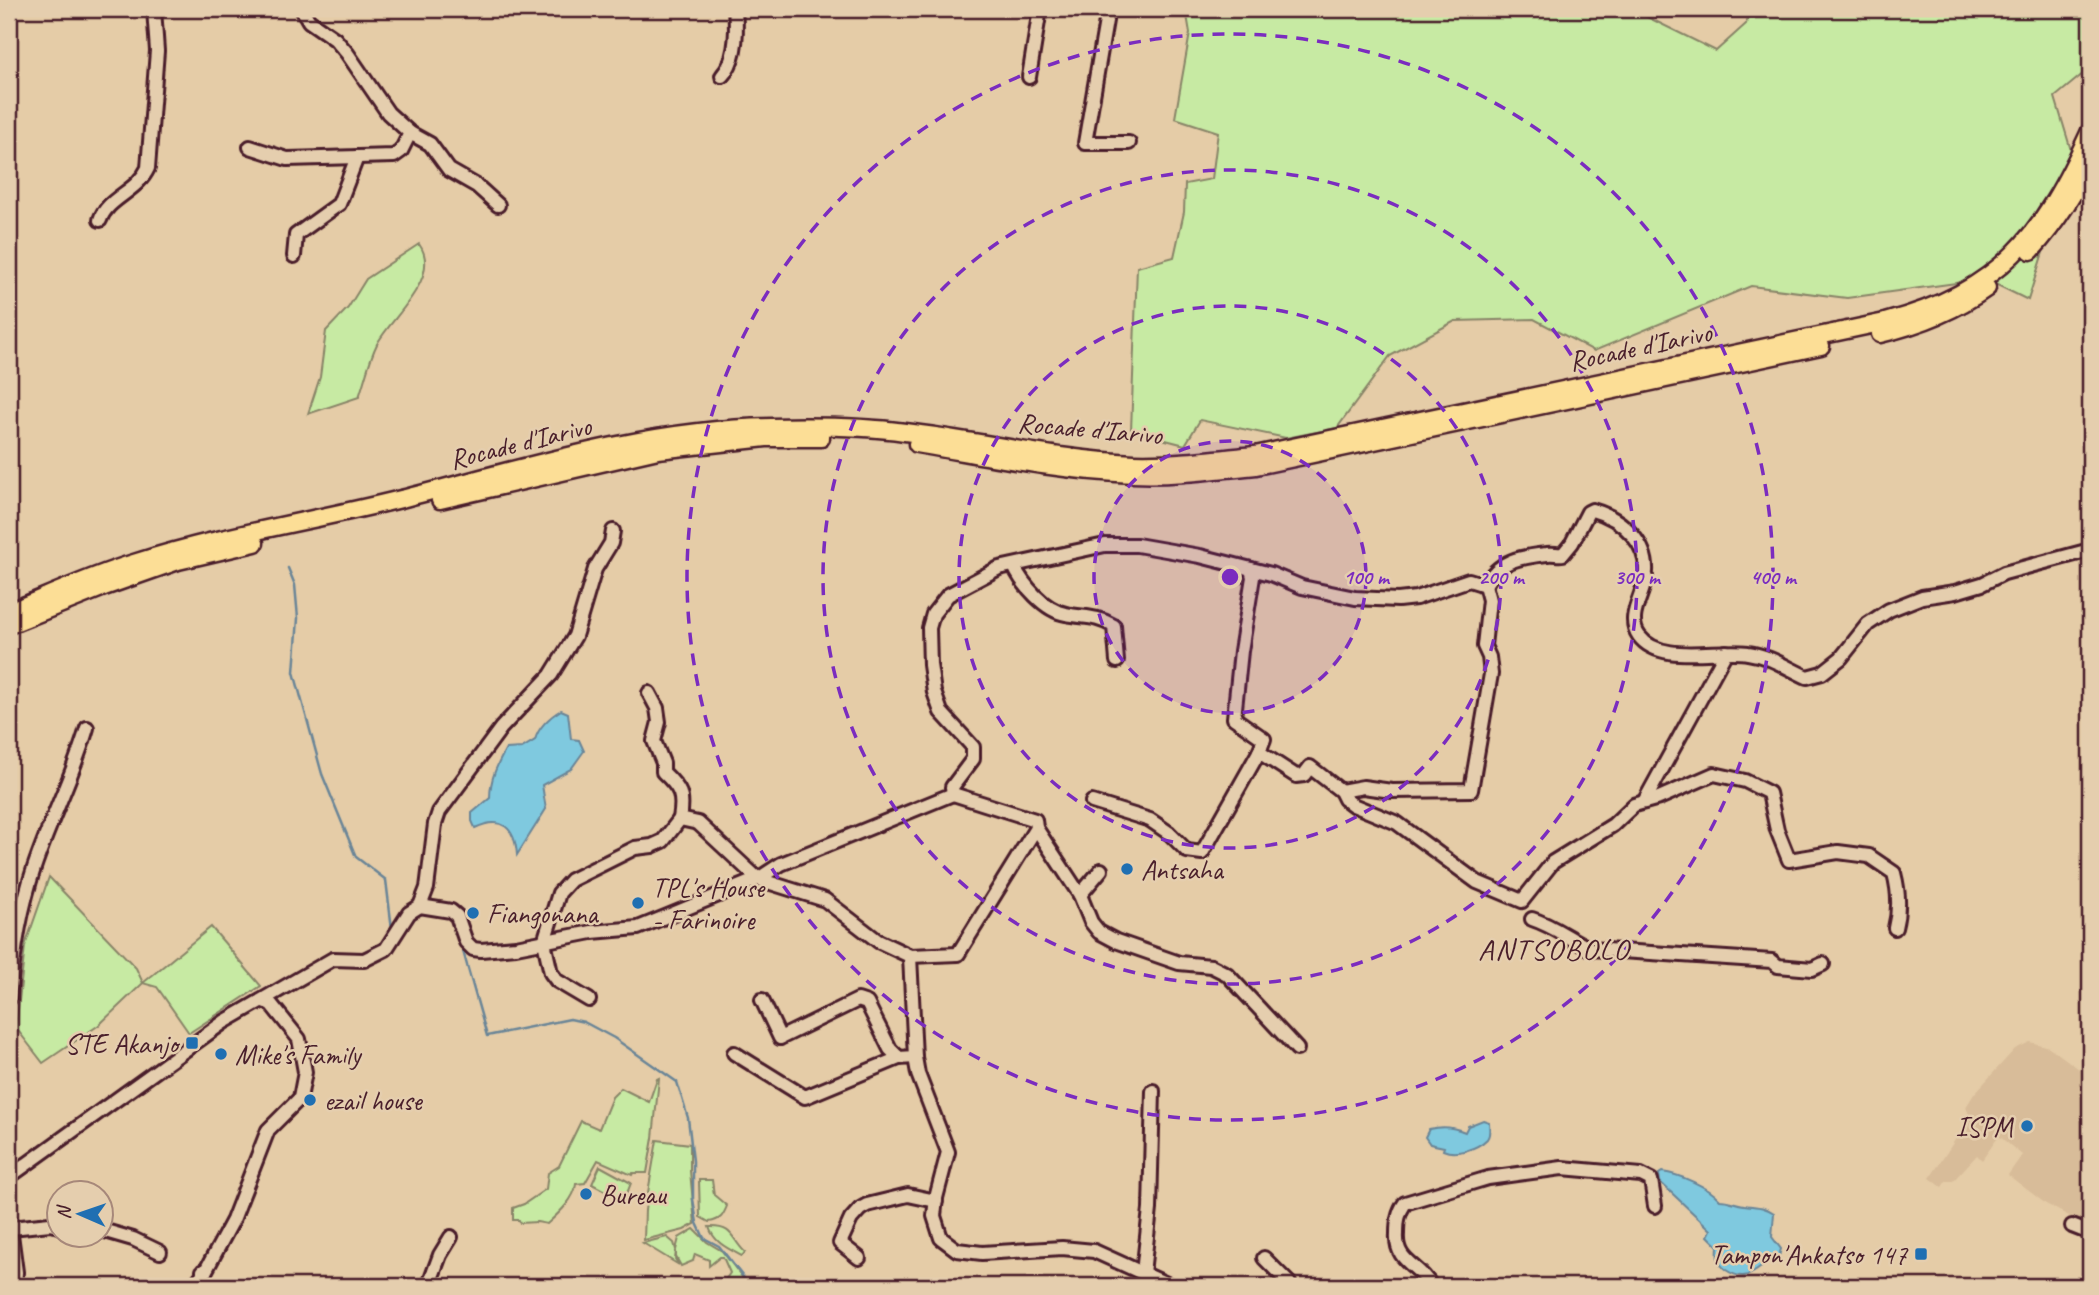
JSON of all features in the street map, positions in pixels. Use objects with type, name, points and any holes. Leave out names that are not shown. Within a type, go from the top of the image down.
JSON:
[{"type":"main road","name":"Rocade d'Iarivo","points":[[9,612],[98,575],[207,542],[344,513],[650,438],[770,426],[841,427],[903,431],[1079,459],[1135,463],[1198,461],[1255,455],[1885,322],[1944,303],[1985,279],[2012,258],[2034,233],[2063,189],[2090,131]]},
{"type":"main road","name":"Rocade d'Iarivo","points":[[9,625],[177,561],[657,450],[766,438],[838,437],[902,442],[1079,470],[1135,474],[1201,472],[1256,466],[1905,328],[1966,303],[2029,255],[2072,199],[2090,160]]},
{"type":"street","points":[[100,220],[106,209],[142,181],[148,168],[157,51],[154,9]]},
{"type":"street","points":[[302,9],[309,21],[335,40],[347,53],[388,113],[410,133],[430,144],[449,170],[477,186],[498,205]]},
{"type":"street","points":[[722,76],[732,58],[735,9]]},
{"type":"street","points":[[1029,77],[1040,9]]},
{"type":"street","points":[[1108,9],[1085,142],[1129,143]]},
{"type":"street","points":[[250,147],[287,159],[394,156],[401,150],[410,133]]},
{"type":"street","points":[[294,256],[296,234],[339,204],[356,157]]},
{"type":"street","points":[[1485,585],[1500,565],[1551,553],[1563,554],[1588,512],[1595,510],[1634,535],[1644,556],[1645,581],[1634,615],[1637,635],[1649,644],[1670,653],[1750,653],[1780,662],[1807,677],[1815,676],[1841,658],[1868,624],[1889,610],[1922,597],[1968,588],[2004,572],[2090,550]]},
{"type":"street","points":[[9,1177],[224,1022],[333,959],[363,961],[386,948],[409,914],[420,906],[427,888],[439,812],[496,734],[551,676],[575,636],[595,569],[611,543],[612,531]]},
{"type":"street","points":[[953,794],[952,787],[973,759],[973,747],[941,712],[934,692],[928,644],[933,614],[956,589],[999,568],[1105,545],[1137,545],[1200,556],[1251,569],[1302,587],[1355,598],[1416,598],[1469,580],[1485,585]]},
{"type":"street","points":[[1014,566],[1027,588],[1055,610],[1063,614],[1095,616],[1114,626],[1117,661]]},
{"type":"street","points":[[1093,802],[1150,820],[1169,833],[1187,851],[1202,853],[1259,752],[1264,738],[1234,718],[1253,578],[1251,569]]},
{"type":"street","points":[[1341,791],[1363,787],[1392,791],[1471,790],[1490,674],[1489,657],[1484,646],[1489,600],[1485,585]]},
{"type":"street","points":[[1644,802],[1726,652]]},
{"type":"street","points":[[589,1000],[557,981],[551,973],[544,942],[559,893],[571,880],[635,848],[652,846],[663,841],[680,820],[683,799],[675,784],[663,772],[663,763],[654,741],[659,722],[657,708],[649,693]]},
{"type":"street","points":[[9,999],[13,954],[34,867],[48,836],[58,802],[76,766],[87,728]]},
{"type":"street","points":[[1259,752],[1296,776],[1304,775],[1310,768],[1341,791],[1353,806],[1397,823],[1477,883],[1522,901],[1553,862],[1613,825],[1634,805],[1714,774],[1745,781],[1769,793],[1777,830],[1789,860],[1838,852],[1849,853],[1869,856],[1894,873],[1899,913],[1895,928]]},
{"type":"street","points":[[420,906],[451,911],[457,916],[466,942],[473,949],[505,948],[592,932],[638,928],[758,879],[781,864],[953,794],[1035,820],[1036,828],[1080,895],[1091,922],[1099,932],[1116,941],[1179,963],[1211,966],[1227,974],[1297,1049]]},
{"type":"street","points":[[680,820],[698,823],[758,879],[825,900],[878,941],[911,956],[958,954],[1036,828]]},
{"type":"street","points":[[1080,895],[1101,870]]},
{"type":"street","points":[[1532,919],[1546,923],[1574,942],[1591,949],[1772,961],[1778,965],[1812,969],[1823,964]]},
{"type":"street","points":[[911,956],[915,1057],[948,1152],[934,1216],[941,1238],[957,1250],[982,1253],[1078,1248],[1094,1251],[1171,1286]]},
{"type":"street","points":[[762,1000],[780,1038],[858,999],[867,1003],[890,1049],[899,1058]]},
{"type":"street","points":[[193,1286],[233,1220],[268,1130],[300,1098],[305,1072],[299,1039],[271,1004],[263,1001]]},
{"type":"street","points":[[734,1053],[805,1097],[899,1058],[915,1057]]},
{"type":"street","points":[[1143,1273],[1150,1209],[1153,1091]]},
{"type":"street","points":[[1432,1286],[1418,1270],[1402,1258],[1395,1244],[1399,1212],[1405,1203],[1488,1178],[1562,1168],[1641,1175],[1651,1180],[1655,1206]]},
{"type":"street","points":[[859,1258],[841,1242],[851,1219],[860,1209],[901,1195],[936,1201]]},
{"type":"street","points":[[15,1286],[16,1272],[10,1224],[46,1224]]},
{"type":"street","points":[[2073,1226],[2090,1233]]},
{"type":"street","points":[[116,1234],[160,1252]]},
{"type":"street","points":[[434,1286],[430,1282],[440,1255],[451,1237]]},
{"type":"street","points":[[1264,1258],[1289,1286]]},
{"type":"shaded area","name":"ISPM","points":[[2030,1042],[2049,1047],[2090,1077],[2090,1227],[2046,1204],[2008,1175],[2022,1155],[1999,1136],[1982,1160],[1977,1155],[1953,1181],[1946,1181],[1942,1187],[1930,1178],[1970,1117],[1966,1107],[1974,1094],[2015,1049]]},
{"type":"green space","points":[[1186,9],[1631,9],[1716,51],[1746,24],[1750,9],[2090,9],[2090,68],[2055,97],[2073,157],[2028,300],[1985,279],[1847,298],[1751,286],[1594,351],[1534,319],[1455,321],[1390,356],[1337,428],[1286,438],[1200,420],[1185,445],[1131,431],[1137,267],[1174,257],[1184,212],[1185,184],[1212,179],[1218,132],[1175,118],[1190,33]]},
{"type":"green space","points":[[419,244],[425,257],[425,270],[420,283],[377,344],[359,397],[308,414],[320,377],[326,331],[348,308],[366,279]]},
{"type":"green space","points":[[49,877],[136,968],[143,983],[99,1025],[43,1063],[16,1028],[25,946]]},
{"type":"green space","points":[[211,927],[261,986],[189,1033],[157,987],[143,983]]},
{"type":"green space","points":[[659,1078],[647,1173],[632,1175],[598,1160],[585,1183],[576,1184],[569,1201],[547,1224],[520,1223],[519,1220],[513,1220],[513,1208],[546,1189],[548,1173],[559,1166],[581,1121],[599,1129],[612,1097],[621,1088],[649,1102]]},
{"type":"green space","points":[[657,1140],[690,1144],[695,1224],[684,1230],[644,1240],[645,1210]]},
{"type":"green space","points":[[600,1166],[631,1183],[624,1201],[592,1184]]},
{"type":"green space","points":[[699,1180],[712,1180],[714,1195],[727,1206],[719,1219],[709,1222],[700,1217]]},
{"type":"green space","points":[[709,1227],[728,1231],[745,1252],[742,1256],[718,1241]]},
{"type":"green space","points":[[694,1229],[707,1242],[722,1251],[749,1286],[721,1286],[730,1273],[723,1257],[709,1266],[709,1260],[695,1254],[693,1261],[681,1266],[676,1251],[675,1259],[679,1265],[643,1243],[667,1237],[674,1243],[676,1250],[679,1238]]},
{"type":"water","points":[[561,710],[568,713],[571,739],[579,740],[584,751],[571,769],[542,785],[546,809],[517,855],[513,838],[505,826],[493,823],[475,828],[472,813],[490,798],[495,772],[506,749],[522,748],[535,740],[545,723]]},
{"type":"water","points":[[1483,1120],[1489,1122],[1488,1137],[1478,1146],[1466,1150],[1448,1152],[1443,1150],[1444,1147],[1430,1144],[1425,1137],[1429,1129],[1447,1128],[1465,1132],[1468,1126]]},
{"type":"water","points":[[1662,1172],[1693,1182],[1709,1190],[1720,1200],[1763,1208],[1774,1213],[1772,1237],[1781,1249],[1779,1256],[1748,1275],[1735,1275],[1726,1270],[1718,1260],[1718,1246],[1708,1236],[1711,1230],[1660,1182],[1659,1174]]},
{"type":"waterway","points":[[288,568],[295,585],[298,618],[294,672],[322,774],[356,857],[386,880],[394,929]]},
{"type":"waterway","points":[[408,926],[418,913],[440,915]]},
{"type":"waterway","points":[[461,944],[487,1036],[570,1019],[584,1022],[614,1038],[677,1082],[688,1118],[697,1223],[704,1238],[719,1246],[750,1286]]},
{"type":"place","name":"Antsaha","points":[[1127,869]]},
{"type":"place","name":"TPL's House - Farinoire","points":[[638,903]]},
{"type":"place","name":"Fiangonana","points":[[473,913]]},
{"type":"place","name":"STE Akanjo","points":[[192,1043]]},
{"type":"place","name":"Mike's Family","points":[[221,1054]]},
{"type":"place","name":"ezail house","points":[[310,1100]]},
{"type":"place","name":"ISPM","points":[[2027,1126]]},
{"type":"place","name":"Bureau","points":[[586,1194]]},
{"type":"place","name":"Tampon'Ankatso 147","points":[[1921,1254]]},
{"type":"district","name":"ANTSOBOLO","points":[[1554,949]]}]
